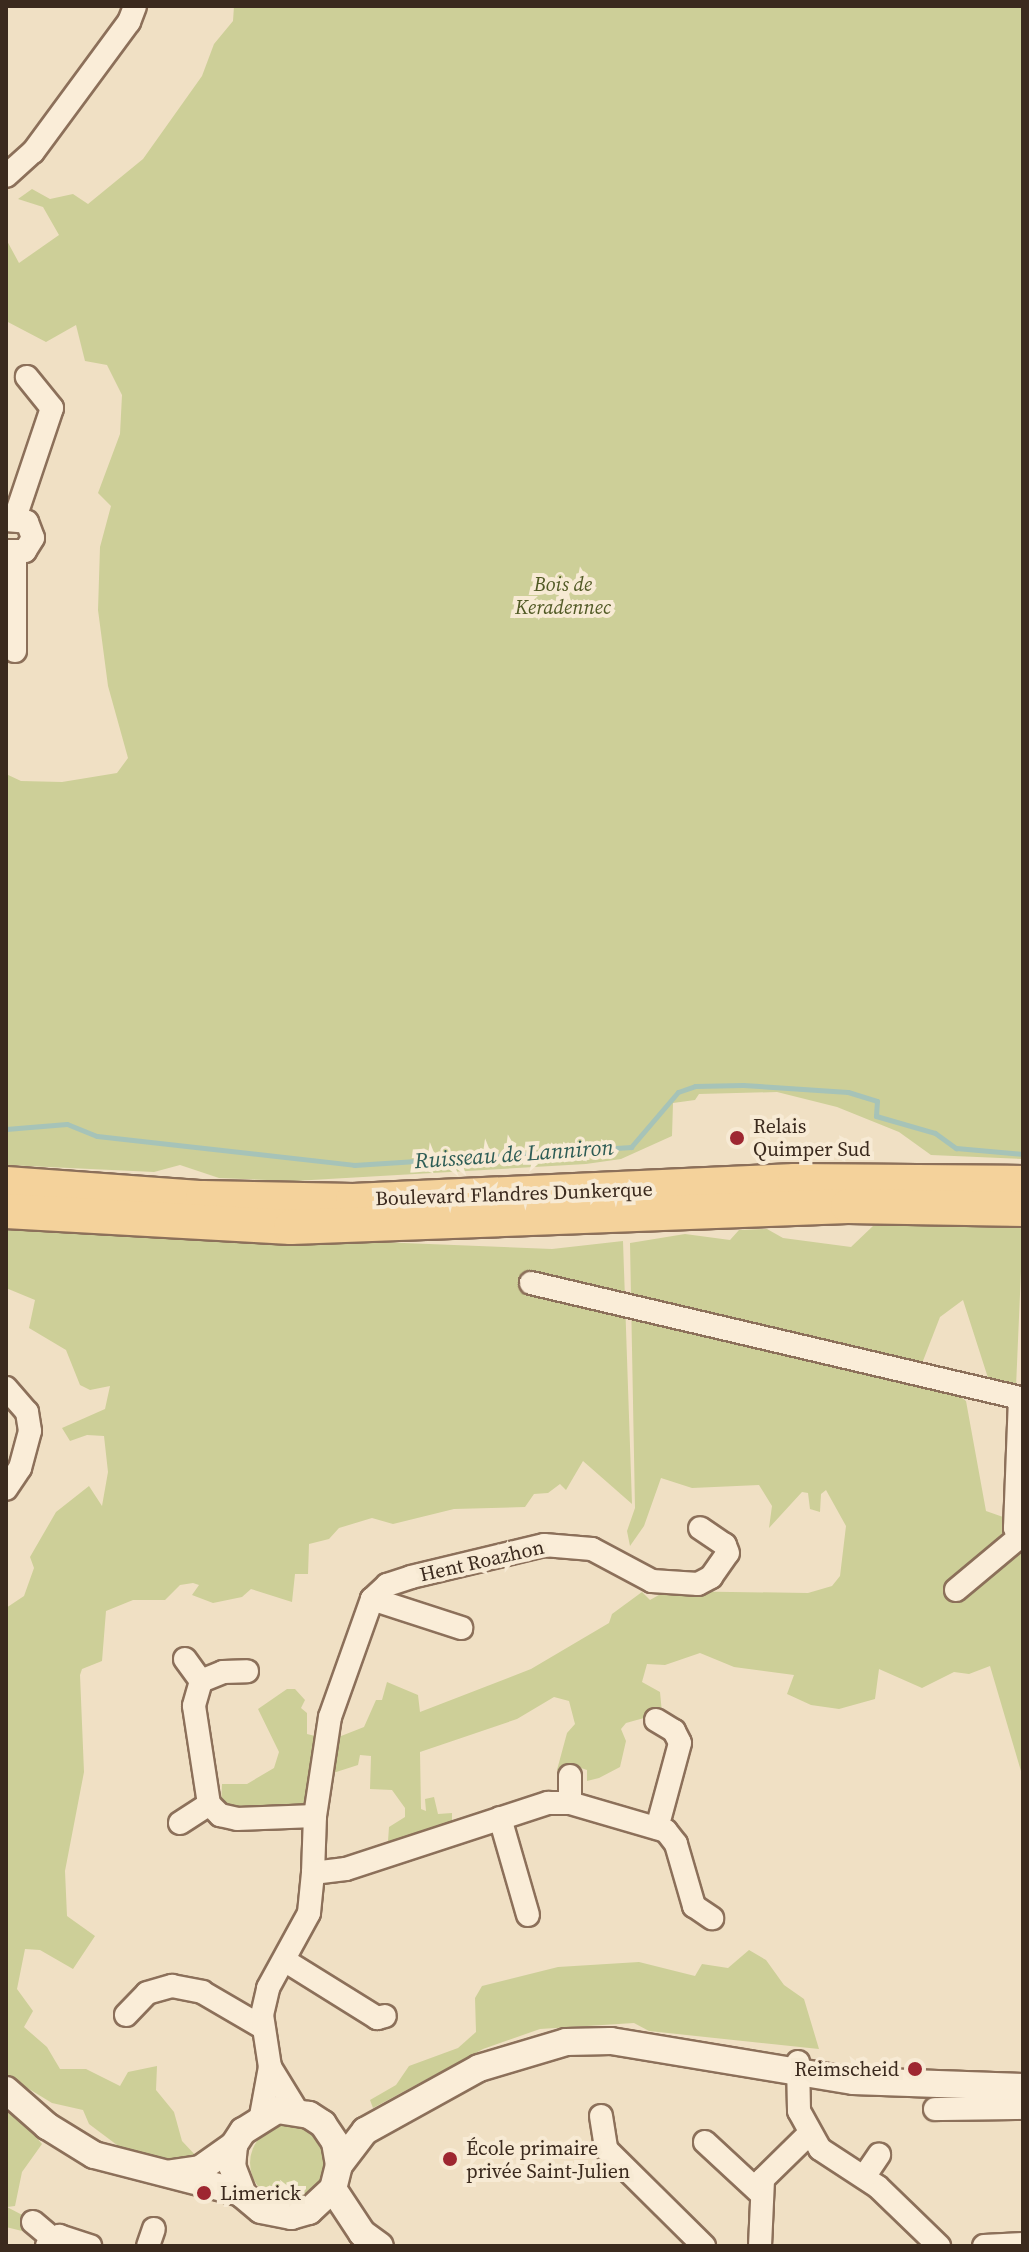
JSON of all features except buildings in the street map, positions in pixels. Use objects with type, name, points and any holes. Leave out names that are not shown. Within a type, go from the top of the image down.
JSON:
[{"type":"main road","name":"Boulevard Flandres Dunkerque","points":[[6,1184],[203,1198],[353,1201],[795,1181],[1023,1183]]},
{"type":"main road","name":"Boulevard Flandres Dunkerque","points":[[6,1211],[291,1227],[848,1206],[1023,1209]]},
{"type":"street","points":[[6,176],[33,152],[129,22],[135,6]]},
{"type":"street","points":[[15,651],[10,552],[25,551],[33,538],[31,526],[11,519],[52,408],[27,377]]},
{"type":"street","points":[[531,1283],[1020,1398],[1015,1528],[1023,1532],[956,1590]]},
{"type":"street","points":[[6,1388],[27,1412],[30,1431],[20,1468],[6,1489]]},
{"type":"street","name":"Hent Roazhon","points":[[461,1628],[372,1599],[387,1585],[411,1577],[544,1545],[592,1549],[652,1581],[698,1584],[711,1577],[728,1553],[725,1545],[700,1528]]},
{"type":"street","points":[[371,2239],[336,2177],[335,2142],[323,2124],[297,2111],[270,2067],[262,2027],[266,1994],[309,1913],[315,1816],[330,1717],[372,1599]]},
{"type":"street","points":[[185,1659],[201,1681]]},
{"type":"street","points":[[201,1681],[223,1672],[247,1671]]},
{"type":"street","points":[[201,1681],[194,1706],[209,1804],[220,1815],[237,1819],[315,1816]]},
{"type":"street","points":[[656,1720],[674,1731],[680,1743],[657,1828]]},
{"type":"street","points":[[570,1776],[570,1803]]},
{"type":"street","points":[[313,1873],[335,1873],[548,1803],[570,1803],[657,1828],[672,1836],[694,1906],[712,1918]]},
{"type":"street","points":[[180,1823],[209,1804]]},
{"type":"street","points":[[500,1818],[528,1915]]},
{"type":"street","points":[[284,1960],[377,2018],[385,2016]]},
{"type":"street","points":[[126,2015],[147,1993],[172,1986],[202,1992],[262,2027]]},
{"type":"street","points":[[323,2124],[376,2112],[509,2043],[562,2032],[620,2033],[798,2068]]},
{"type":"street","points":[[303,2213],[336,2177],[365,2131],[479,2068],[547,2046],[611,2041],[798,2068],[1023,2087]]},
{"type":"street","points":[[160,2174],[200,2169],[234,2145],[261,2116],[270,2067]]},
{"type":"street","points":[[798,2068],[799,2111],[809,2134],[834,2161],[864,2177],[939,2246]]},
{"type":"street","points":[[960,2081],[1023,2076]]},
{"type":"street","points":[[960,2081],[974,2109]]},
{"type":"street","points":[[9,2093],[78,2147],[160,2174],[242,2193],[268,2213],[303,2213],[371,2239]]},
{"type":"street","points":[[935,2109],[1023,2108]]},
{"type":"street","points":[[261,2116],[297,2111]]},
{"type":"street","points":[[601,2116],[606,2149],[704,2246]]},
{"type":"street","points":[[760,2246],[760,2193],[769,2171],[809,2134]]},
{"type":"street","points":[[705,2142],[760,2193]]},
{"type":"street","points":[[234,2145],[232,2166],[242,2193]]},
{"type":"street","points":[[864,2177],[879,2155]]},
{"type":"street","points":[[33,2222],[50,2242],[90,2246]]},
{"type":"street","points":[[984,2246],[1023,2244]]},
{"type":"green space","name":"Bois de Keradennec","points":[[234,6],[1023,6],[1023,1159],[931,1155],[899,1132],[837,1107],[777,1092],[699,1094],[695,1100],[673,1103],[672,1136],[621,1159],[586,1164],[294,1181],[219,1178],[180,1165],[154,1172],[6,1165],[6,774],[21,781],[62,782],[117,773],[128,758],[108,686],[98,610],[100,547],[111,506],[98,493],[120,434],[122,395],[107,365],[85,361],[76,325],[46,342],[6,321],[6,239],[19,263],[59,235],[43,207],[18,199],[32,189],[50,199],[73,194],[88,204],[143,159],[202,76],[214,44],[233,21]]},
{"type":"green space","points":[[1023,1225],[1016,1387],[989,1381],[963,1300],[940,1317],[921,1366],[966,1401],[986,1511],[1023,1524],[1023,1778],[990,1666],[969,1674],[954,1672],[922,1688],[879,1669],[875,1699],[839,1709],[811,1705],[787,1694],[794,1675],[734,1667],[700,1653],[665,1665],[647,1664],[642,1682],[660,1692],[662,1713],[626,1723],[621,1729],[626,1741],[620,1767],[599,1778],[587,1781],[587,1770],[575,1766],[563,1775],[557,1770],[567,1733],[575,1724],[569,1701],[554,1697],[517,1719],[420,1752],[421,1809],[426,1811],[425,1799],[434,1797],[438,1814],[452,1813],[452,1821],[413,1839],[388,1841],[389,1827],[405,1817],[405,1808],[392,1790],[370,1789],[371,1756],[360,1755],[358,1765],[330,1774],[308,1809],[249,1815],[221,1806],[222,1784],[247,1784],[274,1768],[279,1752],[258,1709],[287,1689],[295,1689],[305,1700],[301,1708],[307,1713],[307,1734],[331,1740],[364,1727],[376,1700],[382,1700],[387,1682],[418,1695],[420,1712],[531,1669],[609,1623],[612,1614],[642,1592],[650,1600],[666,1591],[808,1593],[832,1586],[840,1576],[846,1526],[826,1490],[821,1494],[820,1512],[810,1509],[808,1493],[802,1492],[769,1528],[772,1506],[759,1485],[692,1488],[661,1478],[644,1526],[630,1546],[627,1531],[635,1508],[630,1243],[685,1234],[730,1240],[739,1230],[767,1229],[783,1238],[851,1247],[873,1226]]},
{"type":"green space","points":[[6,1227],[552,1249],[623,1241],[632,1504],[583,1461],[566,1490],[560,1484],[548,1493],[534,1494],[525,1507],[454,1509],[393,1524],[372,1518],[339,1528],[329,1539],[309,1544],[308,1574],[295,1574],[292,1602],[251,1589],[242,1597],[213,1603],[192,1595],[199,1585],[193,1583],[180,1585],[165,1600],[133,1600],[106,1611],[102,1661],[82,1669],[80,1675],[84,1772],[65,1871],[67,1916],[95,1936],[73,1969],[40,1950],[25,1949],[17,1989],[33,2011],[24,2027],[47,2047],[60,2069],[86,2069],[120,2086],[128,2072],[157,2066],[156,2090],[174,2112],[182,2141],[198,2158],[180,2164],[133,2157],[89,2124],[83,2110],[52,2103],[6,2075],[6,1608],[24,1596],[34,1568],[30,1557],[56,1512],[89,1486],[102,1506],[108,1472],[104,1436],[87,1435],[70,1441],[62,1428],[105,1409],[110,1386],[90,1390],[80,1385],[66,1350],[29,1328],[35,1300],[6,1288]]},
{"type":"green space","points":[[749,1950],[766,1960],[784,1985],[804,1999],[819,2049],[649,2031],[634,2023],[540,2029],[483,2049],[373,2108],[370,2100],[396,2085],[409,2066],[458,2048],[476,2032],[475,1998],[482,1986],[558,1967],[639,1962],[695,1976],[702,1964],[728,1968]]},
{"type":"green space","points":[[6,2110],[15,2112],[42,2144],[22,2172],[15,2206],[7,2207],[30,2219],[26,2232],[6,2227]]},
{"type":"green space","points":[[288,2125],[303,2128],[315,2136],[323,2148],[326,2163],[323,2178],[315,2190],[303,2198],[288,2201],[273,2198],[261,2190],[253,2178],[250,2163],[253,2148],[261,2136],[273,2128]]},
{"type":"waterway","name":"Ruisseau de Lanniron","points":[[6,1129],[67,1124],[97,1136],[354,1165],[631,1147],[678,1092],[695,1086],[743,1085],[848,1092],[877,1101],[876,1116],[935,1133],[956,1148],[1023,1154]]},
{"type":"place","name":"Relais Quimper Sud","points":[[737,1138]]},
{"type":"place","name":"Reimscheid","points":[[915,2069]]},
{"type":"place","name":"École primaire privée Saint-Julien","points":[[450,2159]]},
{"type":"place","name":"Limerick","points":[[204,2193]]}]
